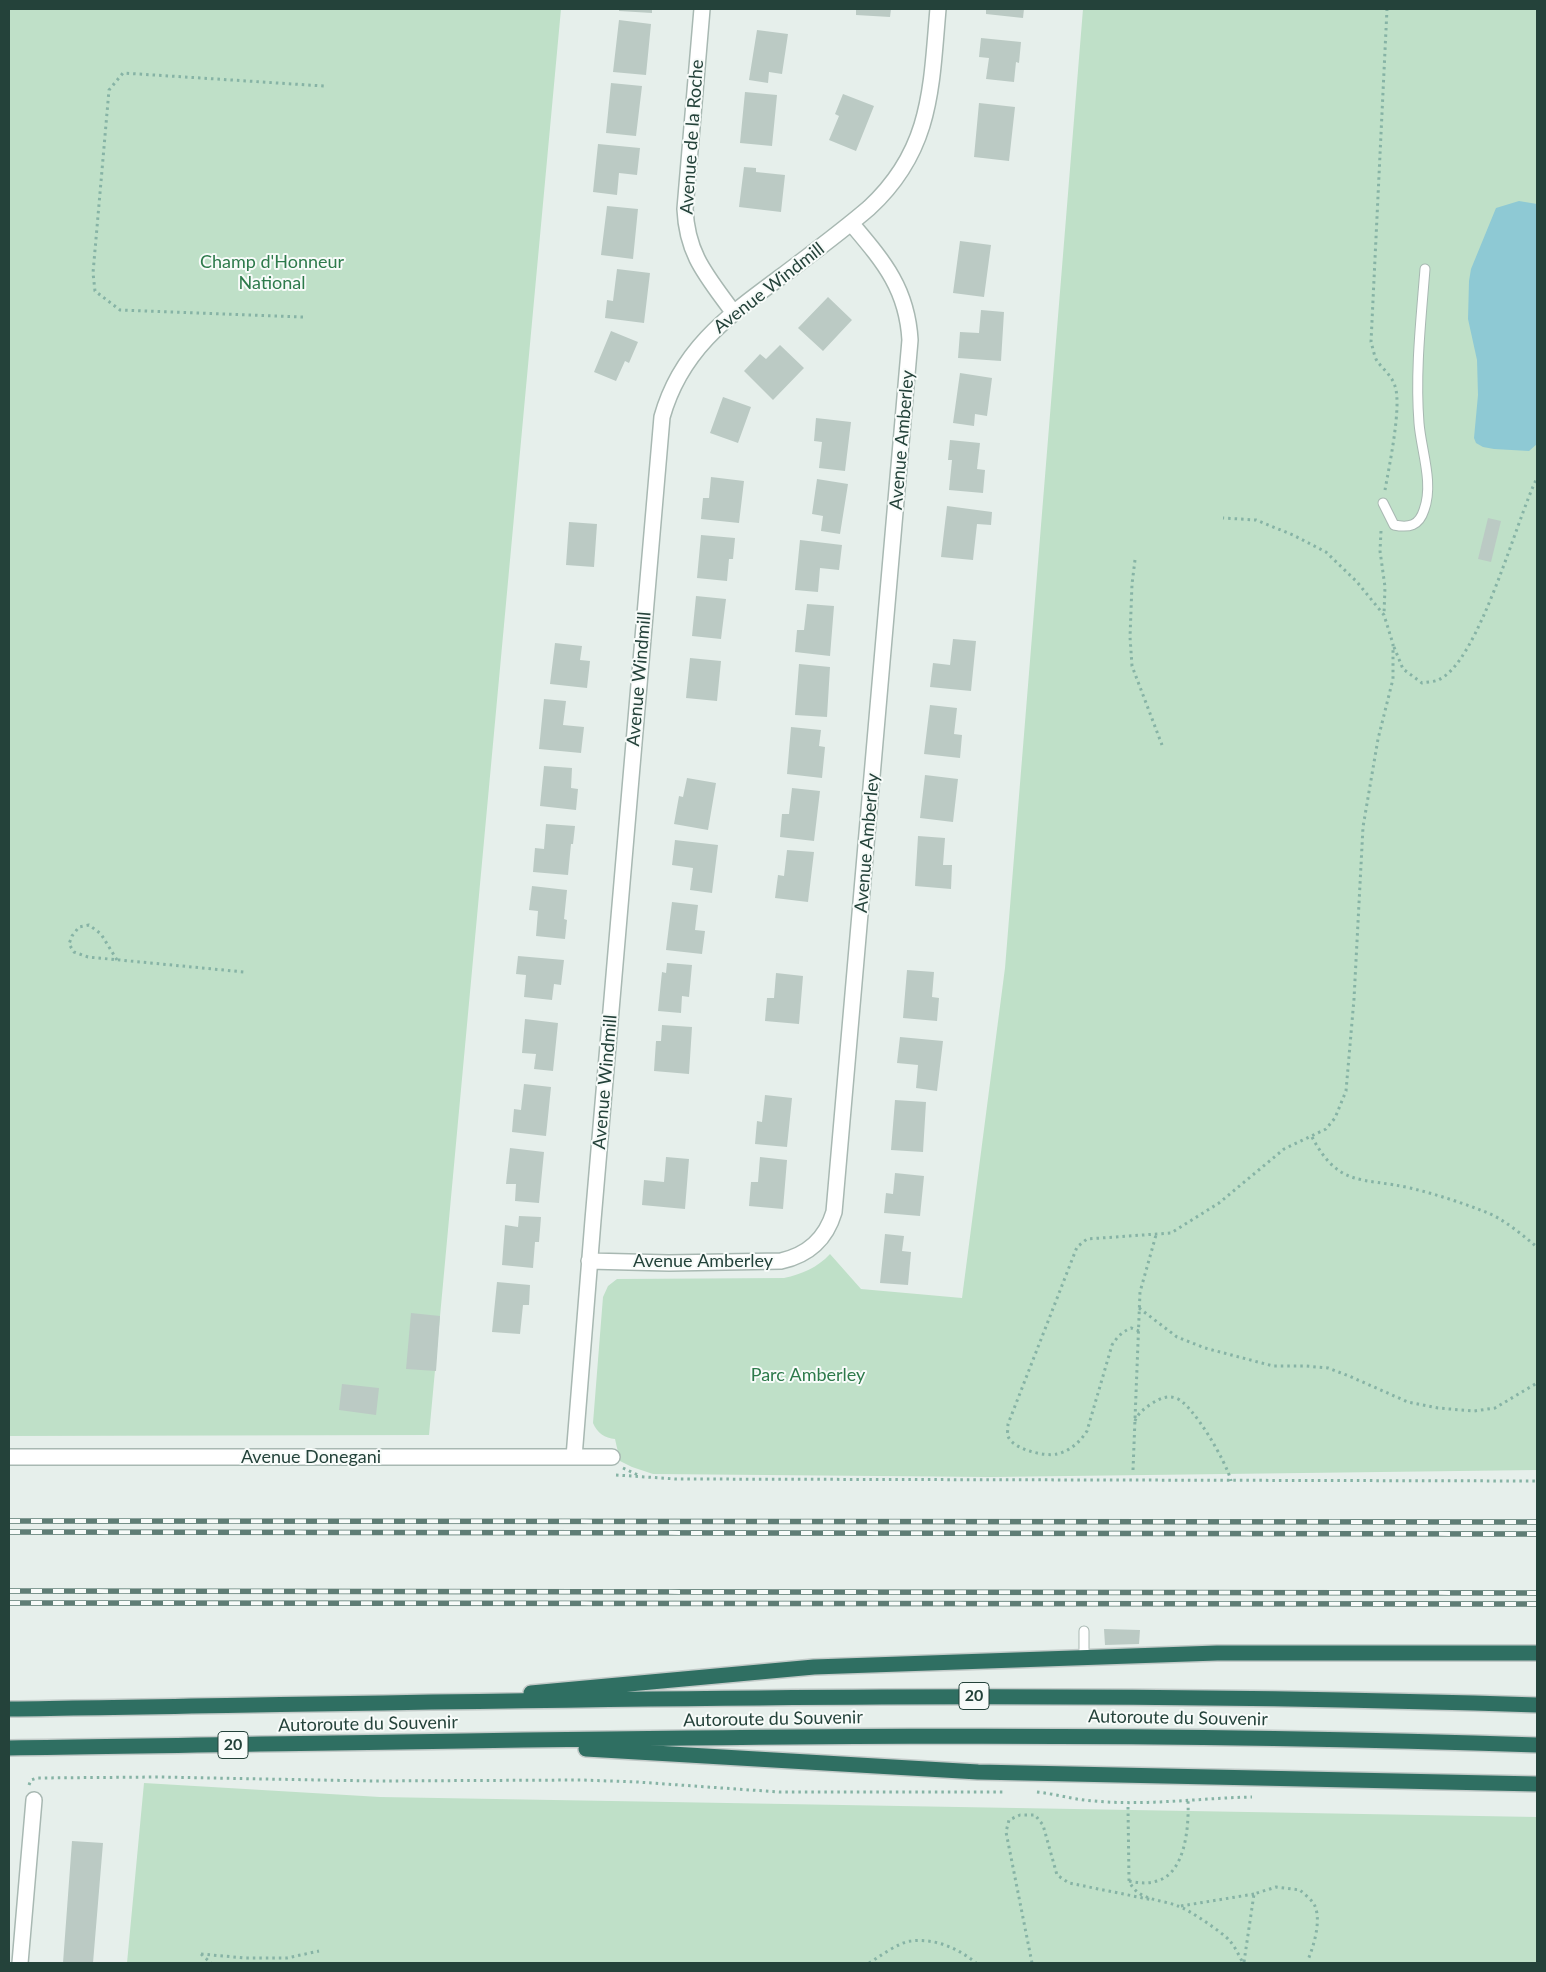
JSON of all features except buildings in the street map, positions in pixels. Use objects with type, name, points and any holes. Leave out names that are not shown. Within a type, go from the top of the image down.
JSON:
[{"type":"highway","points":[[410,1704],[814,1667],[1311,1652],[1537,1654]]},
{"type":"highway","name":"Autoroute du Souvenir","points":[[9,1709],[984,1696],[1287,1698],[1537,1705]]},
{"type":"highway","name":"Autoroute du Souvenir","points":[[9,1748],[946,1736],[1247,1737],[1537,1745]]},
{"type":"highway","points":[[457,1742],[978,1772],[1537,1784]]},
{"type":"street","name":"Avenue de la Roche","points":[[702,9],[685,209],[686,224],[693,252],[733,312]]},
{"type":"street","name":"Avenue Windmill","points":[[574,1457],[660,432],[666,404],[679,373],[700,344],[733,312],[851,223],[882,197],[892,184],[911,154],[919,137],[928,106],[938,9]]},
{"type":"street","name":"Avenue Amberley","points":[[590,1261],[781,1261],[792,1258],[813,1247],[827,1230],[834,1212],[910,340],[906,309],[896,281],[880,257],[851,223]]},
{"type":"street","name":"Avenue Donegani","points":[[9,1456],[574,1457],[616,1462]]},
{"type":"street","points":[[20,1963],[32,1795]]},
{"type":"lane","points":[[1383,503],[1394,525],[1405,527],[1417,523],[1424,510],[1428,488],[1419,423],[1418,374],[1425,269]]},
{"type":"lane","points":[[1084,1631],[1084,1658]]},
{"type":"path","points":[[1387,9],[1371,342],[1376,359],[1388,373],[1395,386],[1397,404],[1383,503],[1380,551],[1385,587],[1384,615],[1393,644],[1403,669],[1422,682],[1438,680],[1459,662],[1479,627],[1527,498],[1537,478]]},
{"type":"path","points":[[304,317],[120,310],[95,291],[93,272],[109,90],[122,73],[324,86]]},
{"type":"path","points":[[1222,518],[1256,520],[1294,535],[1326,552],[1357,582],[1384,615]]},
{"type":"path","points":[[1135,560],[1131,620],[1132,666],[1162,745]]},
{"type":"path","points":[[1139,1331],[1132,1328],[1125,1330],[1112,1345],[1082,1439],[1069,1449],[1054,1454],[1028,1450],[1013,1443],[1008,1436],[1008,1424],[1077,1247],[1087,1239],[1171,1232],[1212,1207],[1284,1149],[1326,1129],[1335,1118],[1346,1091],[1354,999],[1363,826],[1378,739],[1393,679],[1393,644]]},
{"type":"path","points":[[117,960],[101,934],[89,925],[79,926],[72,936],[70,944],[74,952],[88,958],[244,972]]},
{"type":"path","points":[[1312,1137],[1319,1151],[1332,1168],[1352,1178],[1409,1188],[1485,1211],[1502,1220],[1537,1247]]},
{"type":"path","points":[[1134,1470],[1140,1292],[1156,1234]]},
{"type":"path","points":[[1139,1308],[1178,1337],[1205,1348],[1273,1366],[1328,1368],[1408,1402],[1438,1408],[1474,1411],[1495,1408],[1537,1383]]},
{"type":"path","points":[[1134,1429],[1137,1416],[1156,1401],[1165,1397],[1179,1400],[1189,1409],[1206,1431],[1231,1481]]},
{"type":"path","points":[[616,1462],[643,1477],[676,1479],[1537,1482]]},
{"type":"path","points":[[32,1795],[28,1786],[31,1780],[37,1778],[158,1777],[373,1782],[582,1780],[779,1792],[1008,1792]]},
{"type":"path","points":[[1034,1792],[1092,1802],[1188,1801],[1188,1825],[1184,1845],[1171,1872],[1159,1881],[1140,1883],[1129,1881]]},
{"type":"path","points":[[1128,1807],[1129,1881],[1133,1890],[1153,1900]]},
{"type":"path","points":[[1032,1963],[1006,1832],[1010,1820],[1020,1815],[1035,1815],[1043,1825],[1057,1875],[1069,1883],[1179,1906],[1229,1940],[1243,1963]]},
{"type":"path","points":[[1179,1906],[1254,1894],[1276,1887],[1300,1890],[1315,1905],[1317,1928],[1308,1960]]},
{"type":"path","points":[[1243,1963],[1254,1894]]},
{"type":"path","points":[[869,1963],[909,1941],[940,1943],[964,1953],[976,1963]]},
{"type":"path","points":[[211,1963],[201,1954],[245,1958],[287,1958],[319,1951]]},
{"type":"green space","name":"Champ d'Honneur National","points":[[9,9],[561,9],[429,1435],[9,1436]]},
{"type":"green space","name":"Parc Amberley","points":[[1083,9],[1537,9],[1537,1470],[991,1477],[653,1474],[620,1461],[615,1439],[602,1434],[593,1423],[603,1297],[608,1286],[617,1279],[784,1278],[809,1270],[830,1254],[861,1289],[962,1298],[1005,968]]},
{"type":"green space","points":[[144,1783],[380,1797],[1537,1817],[1537,1963],[127,1963]]},
{"type":"water","points":[[1519,201],[1537,204],[1537,444],[1529,451],[1494,449],[1483,447],[1476,443],[1474,438],[1478,395],[1477,360],[1468,319],[1471,269],[1496,208]]},
{"type":"railway","points":[[9,1521],[1537,1522]]},
{"type":"railway","points":[[9,1532],[1537,1534]]},
{"type":"railway","points":[[9,1591],[1537,1593]]},
{"type":"railway","points":[[9,1603],[1537,1604]]}]
